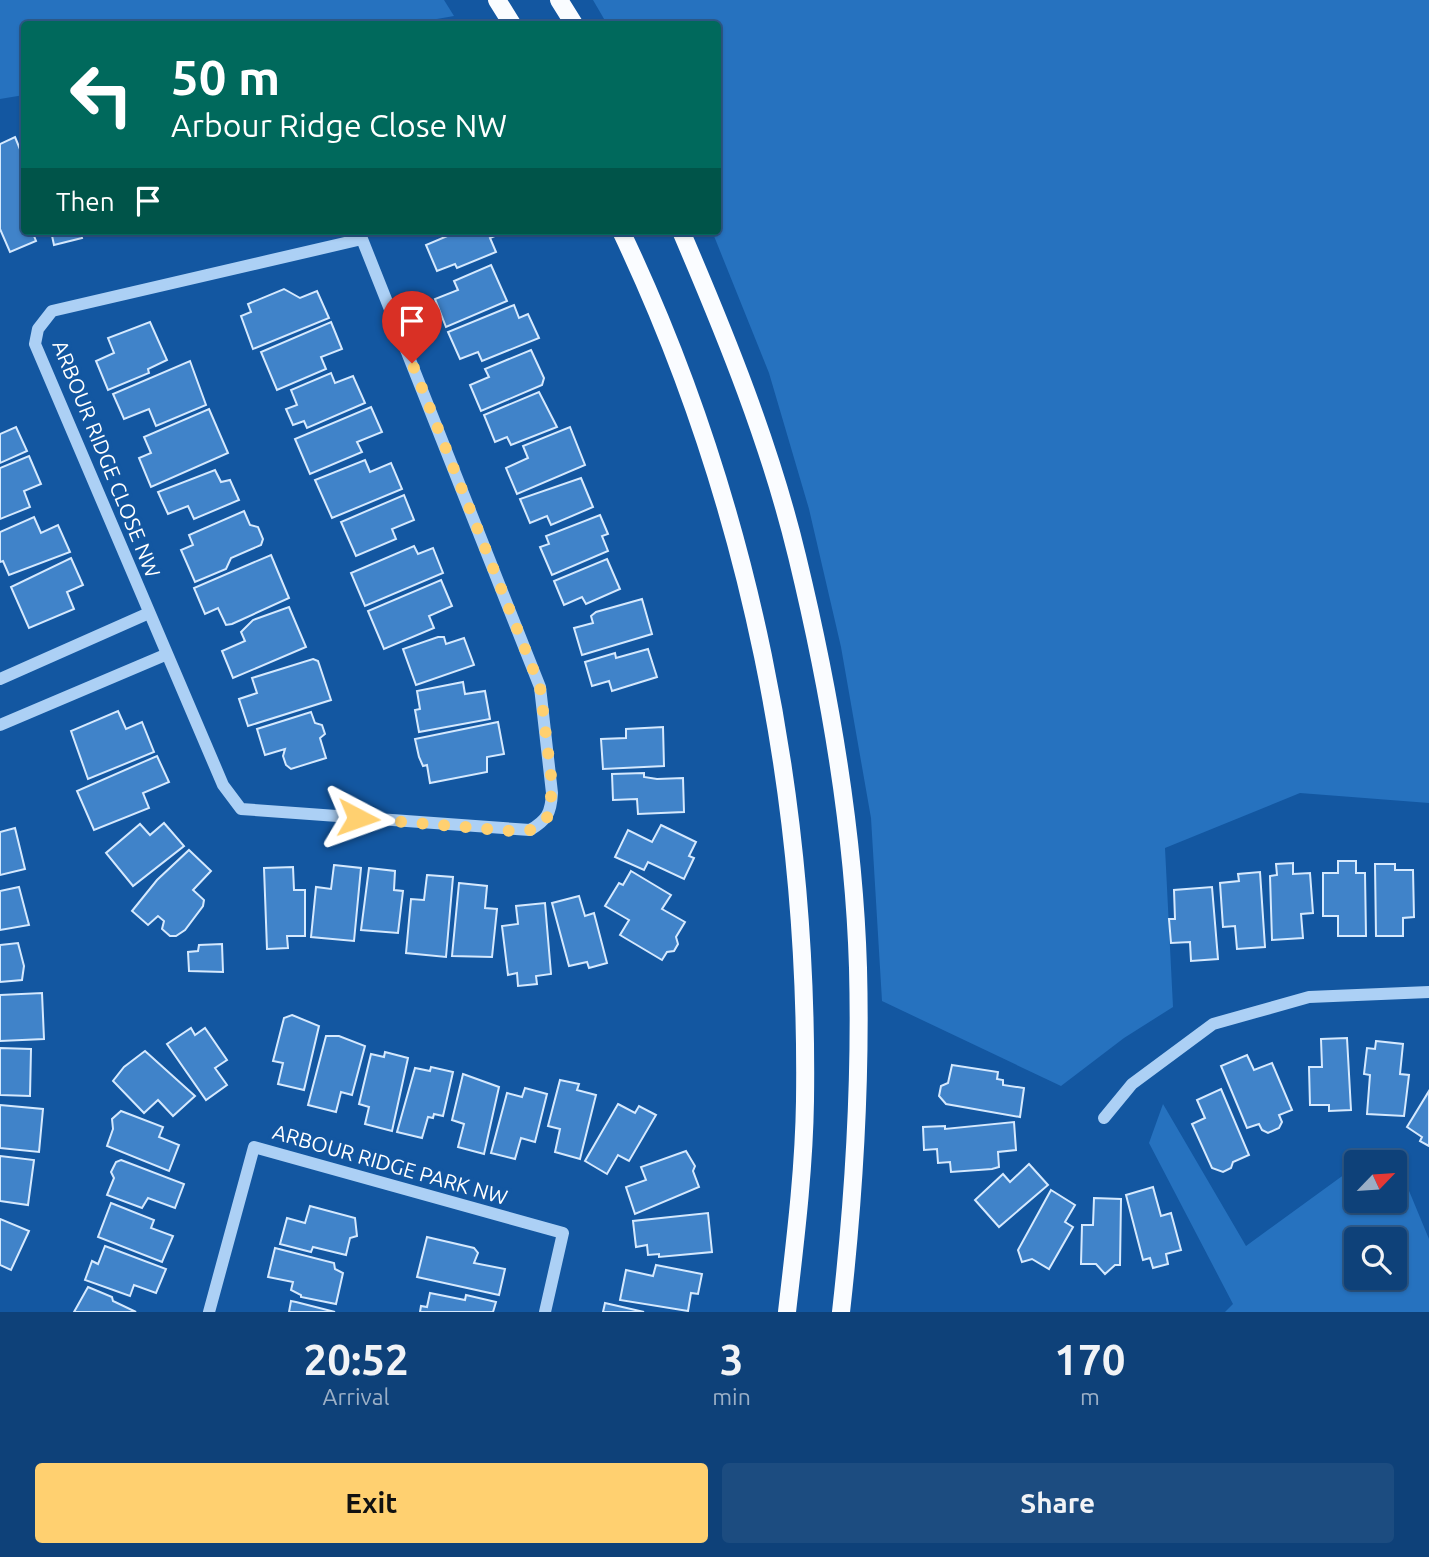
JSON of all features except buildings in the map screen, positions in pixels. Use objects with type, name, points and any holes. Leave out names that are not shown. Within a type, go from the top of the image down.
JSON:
[{"type":"main road","points":[[497,0],[510,21]]},
{"type":"main road","points":[[559,0],[572,21]]},
{"type":"main road","points":[[623,235],[647,285],[684,382],[734,529],[766,669],[787,794],[801,935],[805,1102],[787,1312]]},
{"type":"main road","points":[[683,235],[715,311],[765,446],[796,554],[831,727],[845,820],[858,965],[859,1099],[852,1217],[841,1312]]},
{"type":"street","name":"ARBOUR RIDGE CLOSE NW","points":[[362,239],[540,687],[551,776],[551,810],[545,821],[530,830],[512,831],[241,809],[223,785],[149,613],[35,344],[44,318],[52,311],[362,239]]},
{"type":"street","points":[[0,679],[149,613]]},
{"type":"street","points":[[0,725],[165,655]]},
{"type":"street","points":[[1104,1118],[1132,1084],[1213,1024],[1309,997],[1429,992]]},
{"type":"street","name":"ARBOUR RIDGE PARK NW","points":[[209,1312],[254,1147],[563,1233],[545,1312]]},
{"type":"shaded area","points":[[0,0],[444,0],[454,16],[425,21],[21,21],[21,96],[0,99]]},
{"type":"shaded area","points":[[593,0],[1429,0],[1429,803],[1300,793],[1165,848],[1173,1007],[1124,1038],[1061,1086],[882,1001],[871,818],[841,647],[809,509],[769,373],[714,235],[721,235],[721,21],[605,21]]},
{"type":"shaded area","points":[[1163,1104],[1246,1246],[1344,1175],[1344,1213],[1407,1213],[1407,1186],[1429,1239],[1429,1312],[1225,1312],[1233,1304],[1149,1143]]},
{"type":"route","points":[[358,818],[512,831],[530,830],[545,821],[551,810],[551,776],[540,687],[412,363]]}]
